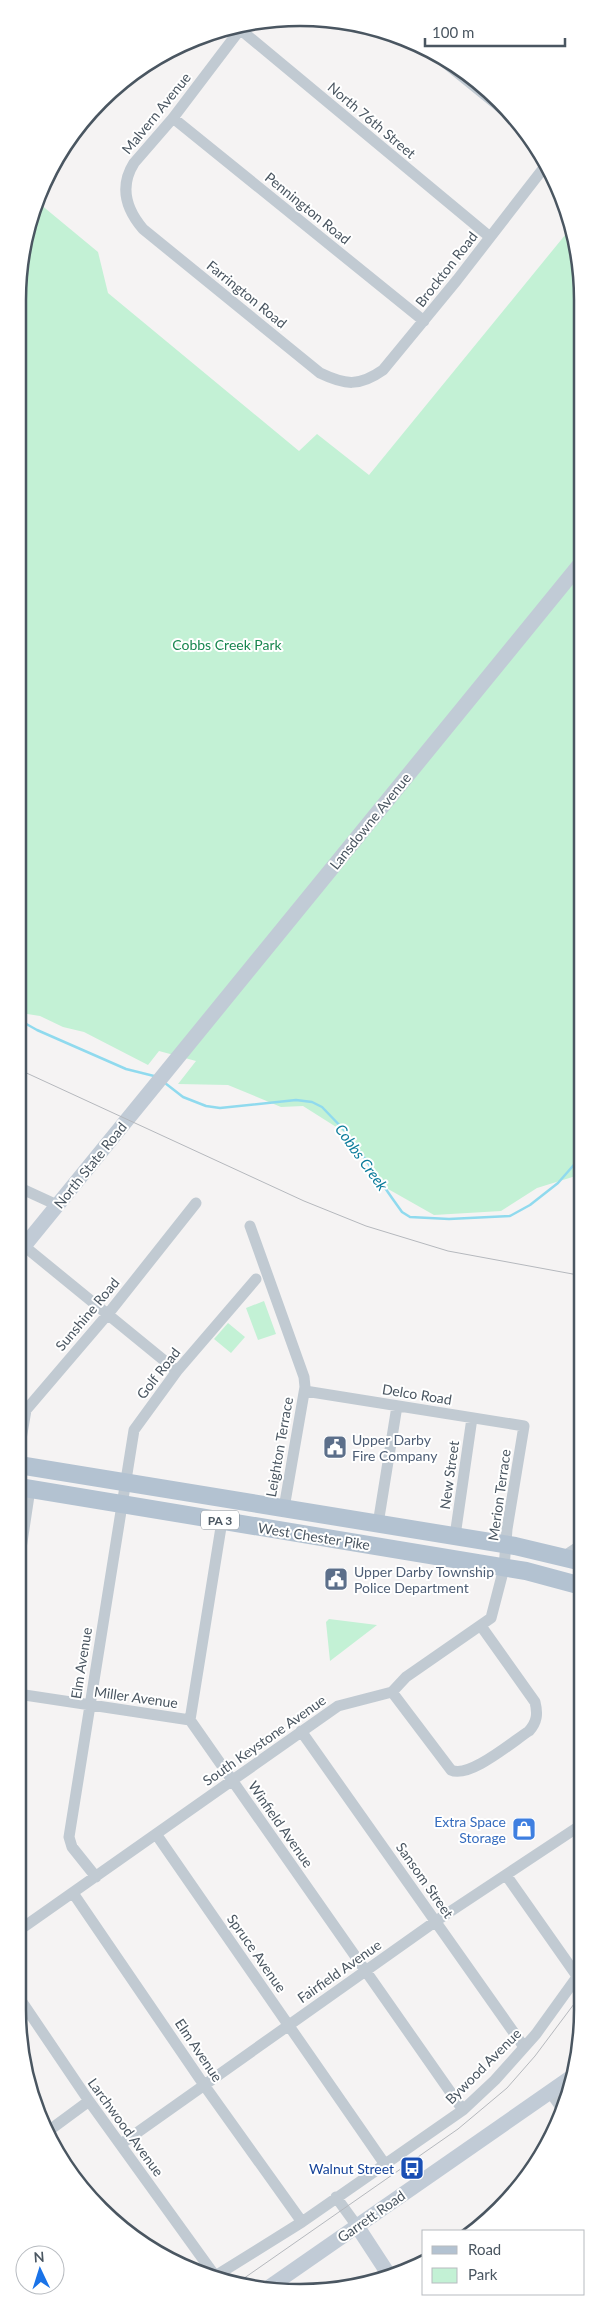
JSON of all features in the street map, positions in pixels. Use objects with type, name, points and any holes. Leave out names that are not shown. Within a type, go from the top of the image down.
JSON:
[{"type":"main road","name":"Lansdowne Avenue","points":[[164,1073],[574,571]]},
{"type":"main road","name":"North State Road","points":[[26,1243],[164,1073]]},
{"type":"main road","name":"West Chester Pike","points":[[26,1466],[508,1545],[571,1559]]},
{"type":"main road","name":"West Chester Pike","points":[[26,1488],[504,1568],[574,1584]]},
{"type":"main road","points":[[318,1537],[322,1515]]},
{"type":"main road","name":"Garrett Road","points":[[276,2282],[564,2083]]},
{"type":"main road","points":[[357,2226],[386,2270]]},
{"type":"street","name":"North 76th Street","points":[[247,32],[490,237]]},
{"type":"street","name":"Malvern Avenue","points":[[127,205],[126,186],[129,171],[173,118],[233,35]]},
{"type":"street","name":"Pennington Road","points":[[173,118],[424,321]]},
{"type":"street","name":"Brockton Road","points":[[361,382],[373,378],[383,370],[424,321],[541,171]]},
{"type":"street","name":"Farrington Road","points":[[127,205],[132,217],[143,229],[320,372],[338,382],[361,382]]},
{"type":"street","points":[[26,1191],[57,1205]]},
{"type":"street","name":"Sunshine Road","points":[[26,1410],[108,1314],[196,1203]]},
{"type":"street","points":[[250,1226],[304,1376],[305,1391]]},
{"type":"street","points":[[26,1251],[108,1314],[177,1371]]},
{"type":"street","name":"Golf Road","points":[[122,1504],[134,1430],[177,1371],[256,1279]]},
{"type":"street","name":"Delco Road","points":[[305,1391],[524,1426]]},
{"type":"street","name":"Leighton Terrace","points":[[284,1508],[305,1391]]},
{"type":"street","points":[[378,1524],[397,1406]]},
{"type":"street","name":"New Street","points":[[455,1536],[472,1418]]},
{"type":"street","name":"Merion Terrace","points":[[504,1568],[508,1545],[507,1529],[524,1426]]},
{"type":"street","name":"Elm Avenue","points":[[96,1877],[72,1847],[69,1837],[122,1504]]},
{"type":"street","points":[[190,1720],[222,1521]]},
{"type":"street","points":[[481,1626],[535,1702],[537,1716],[534,1725],[529,1731],[472,1769],[456,1773],[451,1770],[392,1692],[406,1677],[491,1618],[504,1568]]},
{"type":"street","name":"South Keystone Avenue","points":[[26,1925],[338,1706],[392,1692]]},
{"type":"street","name":"Miller Avenue","points":[[26,1695],[190,1720]]},
{"type":"street","name":"Winfield Avenue","points":[[190,1720],[462,2110]]},
{"type":"street","name":"Sansom Street","points":[[301,1731],[524,2047]]},
{"type":"street","name":"Fairfield Avenue","points":[[121,2144],[436,1921],[574,1830]]},
{"type":"street","name":"Spruce Avenue","points":[[156,1834],[384,2163]]},
{"type":"street","points":[[506,1876],[574,1972]]},
{"type":"street","name":"Elm Avenue","points":[[73,1893],[204,2085],[302,2222]]},
{"type":"street","name":"Bywood Avenue","points":[[222,2272],[302,2222],[462,2110],[524,2047],[574,1980]]},
{"type":"street","name":"Larchwood Avenue","points":[[26,2008],[89,2101],[209,2268]]},
{"type":"street","points":[[550,2092],[557,2102]]},
{"type":"street","points":[[53,2128],[89,2101]]},
{"type":"street","points":[[336,2197],[357,2226]]},
{"type":"green space","name":"Cobbs Creek Park","points":[[43,206],[98,252],[108,293],[299,451],[317,434],[369,475],[565,235],[571,264],[574,300],[574,1177],[537,1188],[501,1211],[434,1215],[381,1185],[352,1137],[303,1106],[281,1107],[228,1085],[178,1084],[196,1061],[159,1051],[148,1065],[84,1032],[63,1027],[40,1016],[26,1014],[26,300],[32,247]]},
{"type":"green space","points":[[264,1301],[276,1334],[258,1340],[246,1308]]},
{"type":"green space","points":[[228,1323],[245,1337],[231,1353],[214,1339]]},
{"type":"green space","points":[[329,1619],[377,1625],[330,1661],[326,1622]]},
{"type":"waterway","name":"Cobbs Creek","points":[[26,1024],[126,1069],[154,1076]]},
{"type":"waterway","name":"Cobbs Creek","points":[[165,1083],[183,1097],[206,1106],[220,1108],[296,1100],[312,1102],[322,1107],[347,1133],[402,1212],[410,1217],[449,1219],[510,1216],[530,1205],[558,1183],[574,1165]]},
{"type":"tram line","points":[[26,1073],[304,1201],[366,1226],[448,1251],[574,1274]]},
{"type":"tram line","points":[[245,2278],[458,2129],[507,2088],[535,2056],[574,2004]]},
{"type":"place","name":"Upper Darby Fire Company","points":[[335,1447]]},
{"type":"place","name":"Upper Darby Township Police Department","points":[[336,1579]]},
{"type":"place","name":"Extra Space Storage","points":[[524,1829]]},
{"type":"place","name":"Walnut Street","points":[[412,2168]]}]
